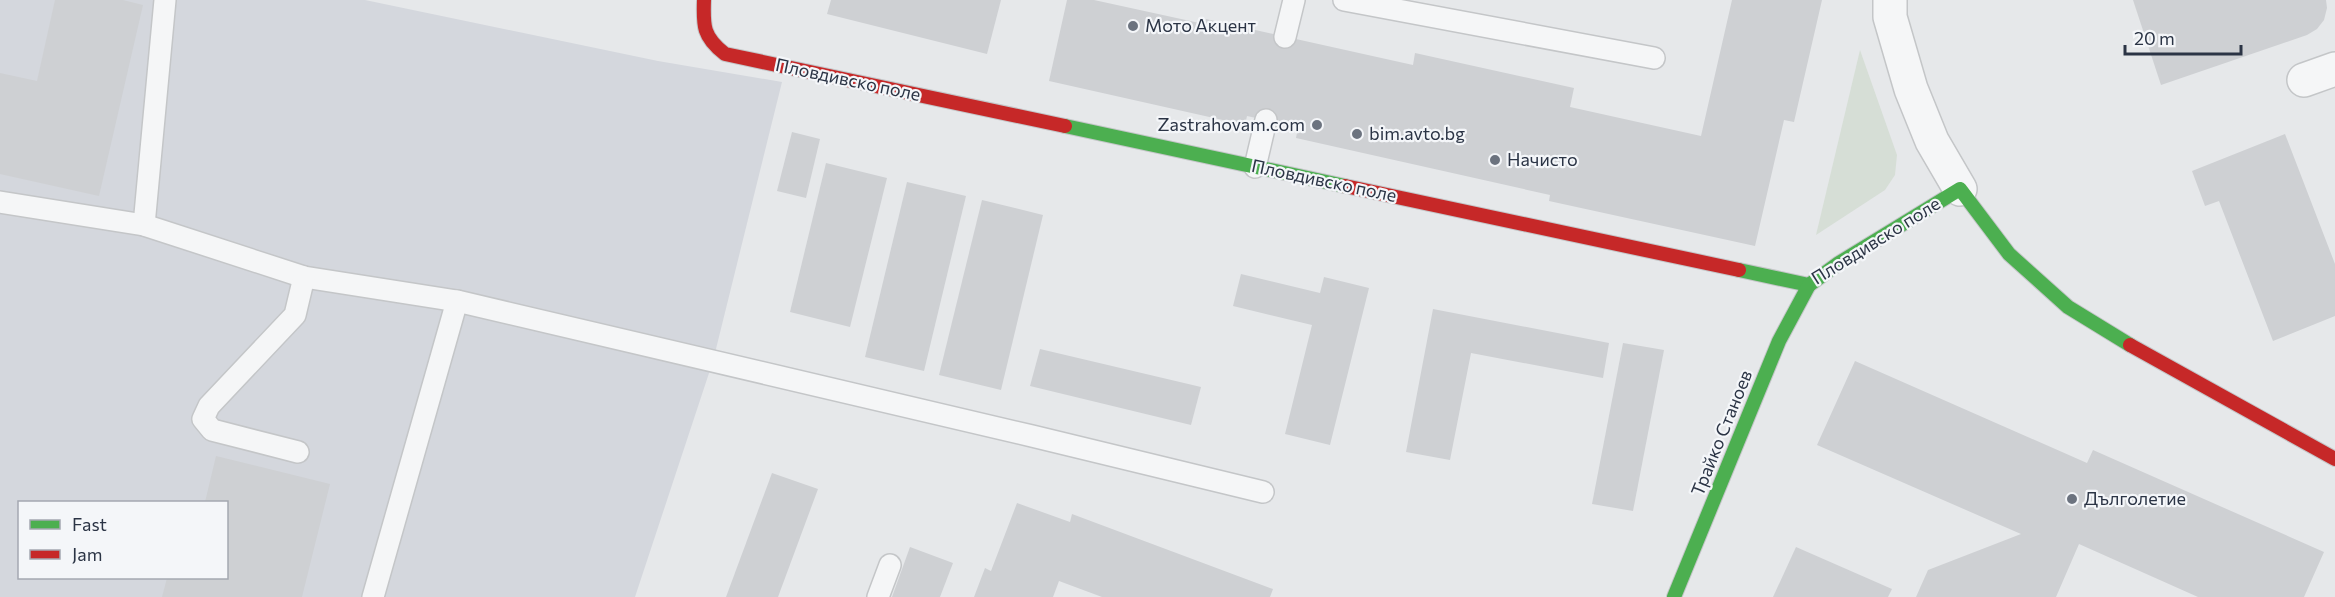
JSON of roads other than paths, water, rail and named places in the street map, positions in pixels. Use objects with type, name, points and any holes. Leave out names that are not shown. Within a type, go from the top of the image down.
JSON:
[{"type":"street","name":"Пловдивско поле","points":[[704,0],[703,28],[711,44],[725,54],[1809,285],[1839,263],[1960,189]]},
{"type":"street","name":"Пловдивско поле","points":[[1890,0],[1890,17],[1911,89],[1932,141],[1960,189],[2009,254],[2068,306],[2145,355],[2335,459]]},
{"type":"street","points":[[2304,80],[2335,69]]},
{"type":"street","name":"Трайко Станоев","points":[[1674,597],[1779,341],[1809,285]]},
{"type":"lane","points":[[144,225],[165,0]]},
{"type":"lane","points":[[1285,37],[1294,0]]},
{"type":"lane","points":[[1344,0],[1654,58]]},
{"type":"lane","points":[[1255,166],[1266,120]]},
{"type":"lane","points":[[0,202],[144,225],[304,277],[457,301],[1263,492]]},
{"type":"lane","points":[[298,452],[212,430],[203,419],[209,406],[294,315],[304,277]]},
{"type":"lane","points":[[373,597],[457,301]]},
{"type":"lane","points":[[878,597],[890,565]]},
{"type":"place","name":"Мото Акцент","points":[[1133,26]]},
{"type":"place","name":"Zastrahovam.com","points":[[1317,125]]},
{"type":"place","name":"bim.avto.bg","points":[[1357,134]]},
{"type":"place","name":"Начисто","points":[[1495,160]]},
{"type":"place","name":"Дълголетие","points":[[2072,499]]}]
